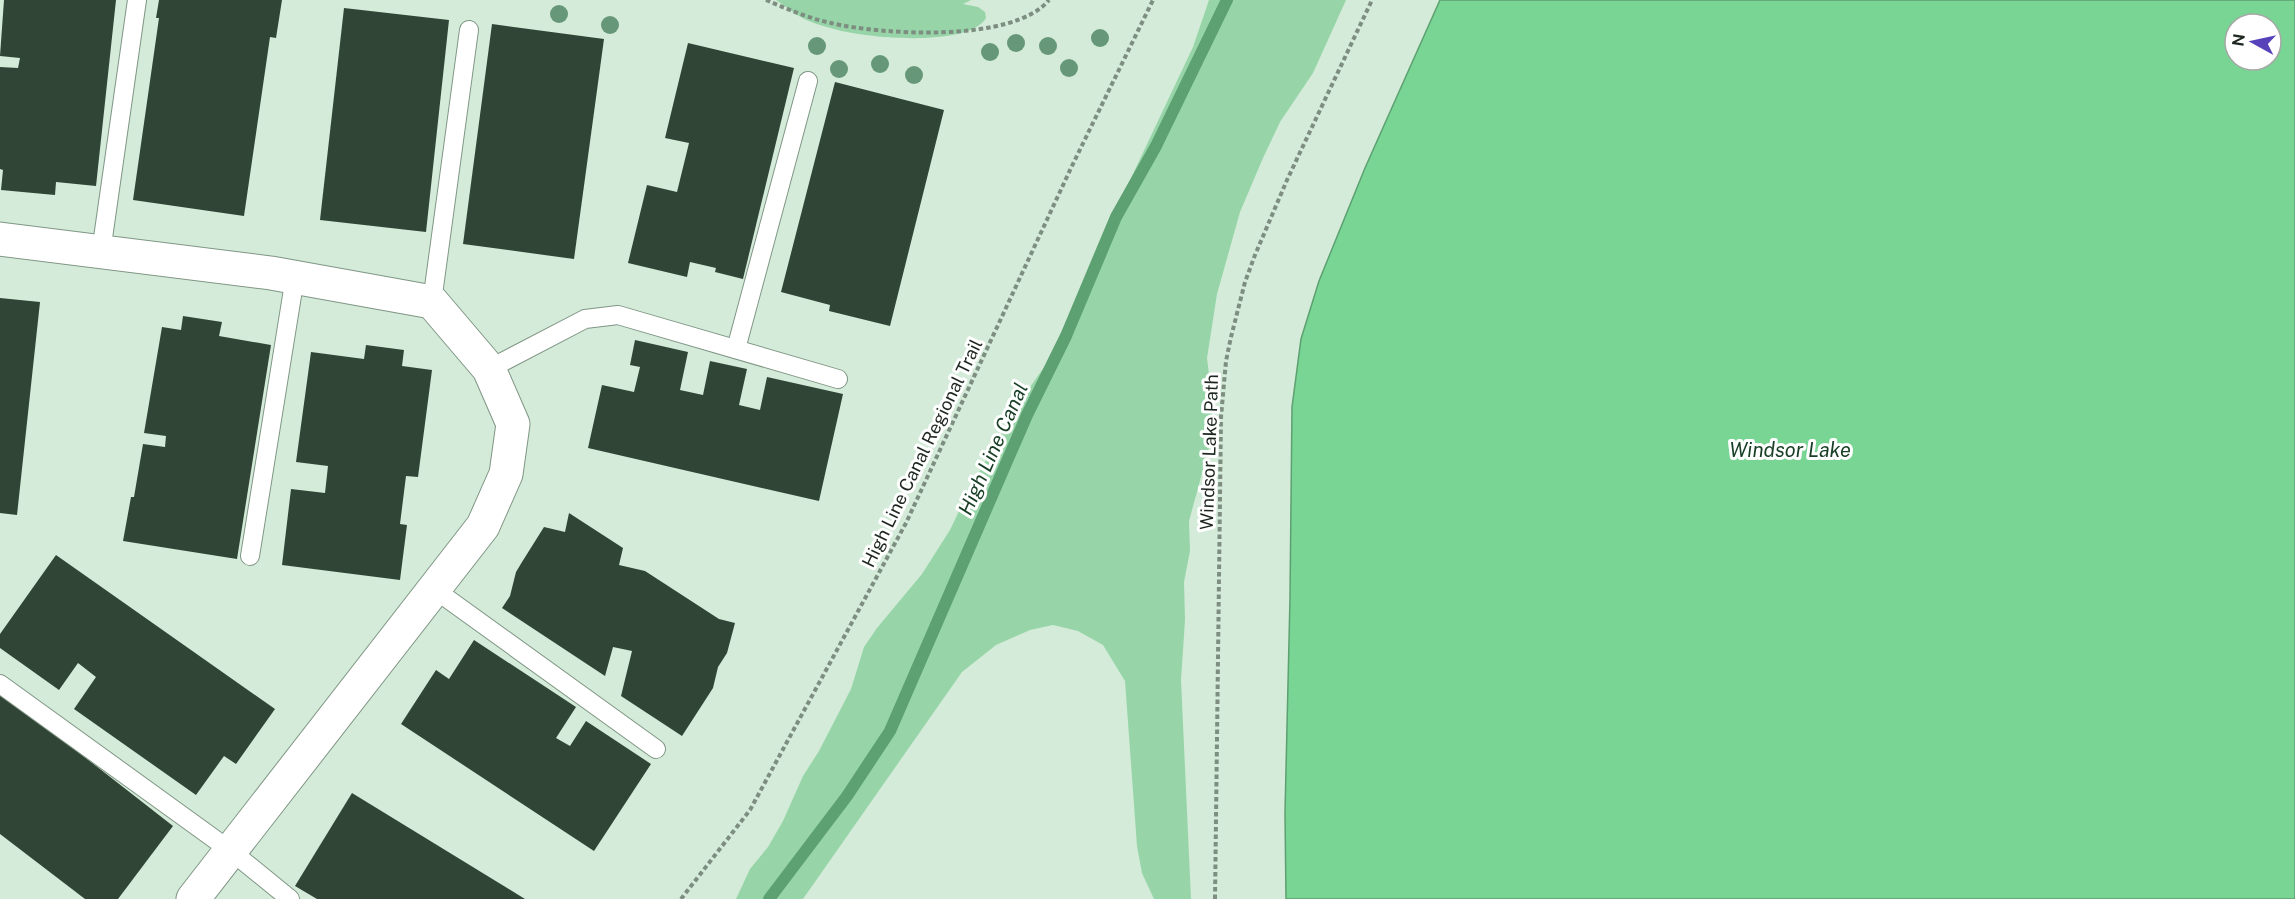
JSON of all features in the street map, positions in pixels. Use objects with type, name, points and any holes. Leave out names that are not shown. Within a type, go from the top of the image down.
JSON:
[{"type":"street","points":[[0,239],[295,277],[432,302],[489,369],[513,424],[506,474],[483,526],[193,899]]},
{"type":"lane","points":[[101,252],[137,0]]},
{"type":"lane","points":[[432,302],[469,30]]},
{"type":"lane","points":[[736,349],[808,81]]},
{"type":"lane","points":[[250,556],[295,277]]},
{"type":"lane","points":[[489,369],[585,319],[618,315],[838,378]]},
{"type":"lane","points":[[434,589],[656,749]]},
{"type":"lane","points":[[0,684],[231,851],[290,899]]},
{"type":"path","points":[[766,0],[808,17],[831,23],[912,33],[1005,24],[1034,14],[1049,0]]},
{"type":"path","name":"High Line Canal Regional Trail","points":[[681,899],[750,810],[906,523],[1071,168],[1153,0]]},
{"type":"path","name":"Windsor Lake Path","points":[[1215,899],[1221,417],[1226,361],[1245,282],[1259,246],[1372,0]]},
{"type":"shaded area","points":[[776,0],[971,0],[963,4],[978,7],[985,12],[986,18],[976,27],[959,34],[938,37],[891,37],[848,32],[821,25],[799,16]]},
{"type":"shaded area","points":[[1209,0],[1346,0],[1313,73],[1280,122],[1263,158],[1240,212],[1217,294],[1207,358],[1212,398],[1212,437],[1189,521],[1190,551],[1184,582],[1185,620],[1181,680],[1191,899],[1154,899],[1142,873],[1137,846],[1125,681],[1103,645],[1078,631],[1053,625],[1030,630],[996,645],[962,672],[803,899],[736,899],[750,869],[768,847],[783,821],[803,776],[819,751],[851,689],[864,647],[922,574],[950,530],[971,486],[1019,403],[1042,370],[1069,343],[1079,320],[1089,271],[1193,47]]},
{"type":"water","name":"Windsor Lake","points":[[1440,0],[2295,0],[2295,899],[1286,899],[1285,813],[1292,407],[1301,339],[1319,281],[1365,168]]},
{"type":"building","points":[[4,0],[116,0],[96,186],[56,182],[55,195],[1,190],[3,170],[0,169],[0,67],[18,68],[20,58],[0,56]]},
{"type":"building","points":[[159,0],[282,0],[276,38],[270,37],[244,216],[133,200],[159,18],[156,18]]},
{"type":"building","points":[[344,8],[449,20],[426,232],[320,220]]},
{"type":"building","points":[[492,24],[604,39],[574,259],[463,244]]},
{"type":"building","points":[[688,43],[794,68],[743,279],[715,272],[716,268],[690,262],[687,277],[628,263],[647,185],[677,192],[689,143],[665,138]]},
{"type":"building","points":[[835,82],[944,110],[890,326],[829,311],[830,305],[781,292]]},
{"type":"building","points":[[0,298],[40,302],[17,515],[0,513]]},
{"type":"building","points":[[183,316],[222,322],[219,336],[271,345],[237,559],[123,541],[131,497],[134,497],[143,444],[165,447],[166,436],[144,433],[162,327],[181,330]]},
{"type":"building","points":[[635,340],[688,352],[680,390],[703,395],[710,361],[747,369],[739,405],[760,410],[767,377],[843,394],[819,501],[588,448],[602,385],[634,392],[640,367],[630,365]]},
{"type":"building","points":[[366,345],[404,350],[402,366],[432,370],[418,477],[406,476],[400,524],[407,525],[400,580],[282,565],[291,489],[325,493],[328,466],[296,462],[311,352],[364,359]]},
{"type":"building","points":[[569,513],[623,548],[619,565],[645,571],[719,619],[735,623],[727,653],[718,667],[713,688],[682,736],[621,696],[632,651],[613,647],[605,676],[502,608],[510,596],[516,572],[544,527],[565,532]]},
{"type":"building","points":[[56,555],[275,709],[236,764],[224,756],[196,795],[74,709],[96,677],[78,663],[59,690],[0,648],[0,634]]},
{"type":"building","points":[[474,640],[576,707],[556,738],[570,746],[586,721],[651,764],[594,851],[401,724],[436,670],[449,679]]},
{"type":"building","points":[[0,691],[173,826],[118,899],[85,899],[0,834]]},
{"type":"building","points":[[352,793],[525,899],[317,899],[295,886]]},
{"type":"waterway","name":"High Line Canal","points":[[769,899],[847,796],[890,731],[1027,415],[1066,336],[1116,217],[1156,146],[1227,0]]}]
